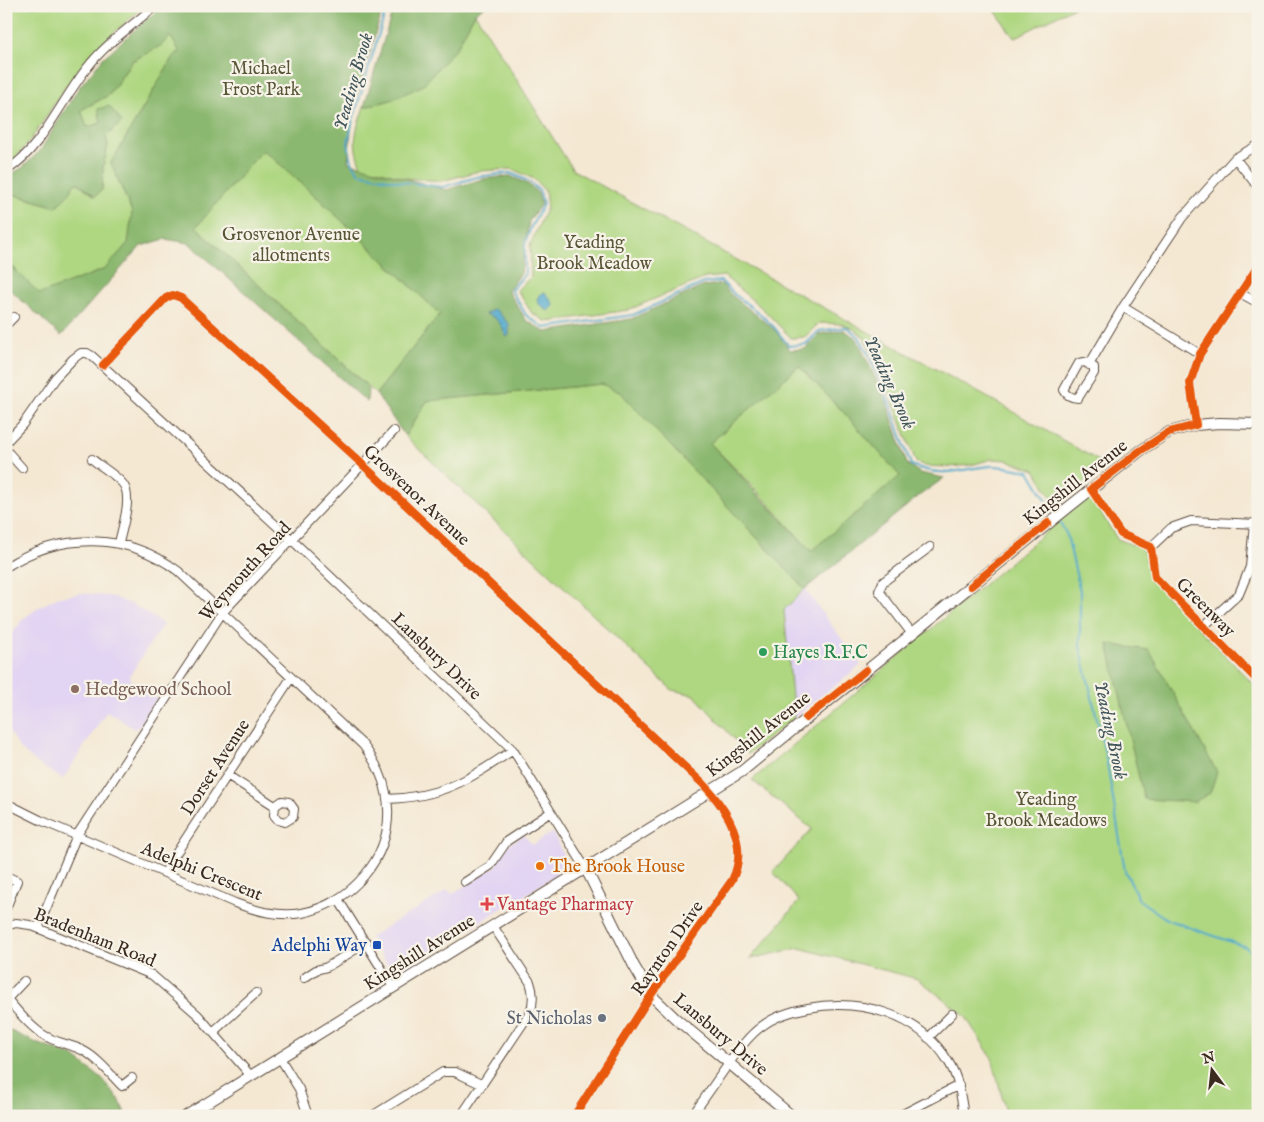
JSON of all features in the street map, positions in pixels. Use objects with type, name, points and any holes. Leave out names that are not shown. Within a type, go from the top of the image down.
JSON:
[{"type":"street","points":[[6,172],[22,159],[35,144],[82,74],[96,58],[155,6]]},
{"type":"street","points":[[1089,365],[1123,307],[1182,218],[1235,158],[1258,145]]},
{"type":"street","points":[[1235,158],[1258,188]]},
{"type":"street","points":[[1196,425],[1190,383],[1200,354],[1258,266]]},
{"type":"street","points":[[1240,293],[1258,303]]},
{"type":"street","name":"Grosvenor Avenue","points":[[103,365],[166,298],[174,295],[178,296],[362,464],[710,792]]},
{"type":"street","points":[[1123,307],[1200,354]]},
{"type":"street","points":[[6,325],[14,317]]},
{"type":"street","name":"Lansbury Drive","points":[[6,442],[23,424],[55,378],[78,354],[87,353],[103,365],[292,540],[513,750],[586,868],[634,966],[651,994],[675,1018],[792,1116]]},
{"type":"street","points":[[1084,362],[1089,365],[1094,367],[1094,373],[1078,398],[1066,394],[1064,390],[1079,363],[1084,362]]},
{"type":"street","name":"Kingshill Avenue","points":[[186,1116],[741,772],[1064,510],[1140,451],[1170,432],[1196,425],[1220,423],[1258,424]]},
{"type":"street","name":"Weymouth Road","points":[[38,928],[76,835],[222,613],[394,430]]},
{"type":"street","points":[[6,450],[22,468]]},
{"type":"street","points":[[92,459],[121,482],[127,493],[127,503],[119,543]]},
{"type":"street","points":[[1091,489],[1121,534],[1152,547],[1171,528],[1190,521],[1256,524],[1250,567],[1239,594],[1204,626]]},
{"type":"street","name":"Adelphi Crescent","points":[[6,567],[36,551],[63,543],[96,541],[119,543],[162,560],[178,571],[363,745],[377,767],[387,800],[388,823],[380,851],[371,868],[360,882],[338,899],[323,907],[307,912],[272,914],[235,903],[27,814],[6,803]]},
{"type":"street","points":[[912,634],[879,591],[883,582],[930,547]]},
{"type":"street","name":"Greenway","points":[[1152,547],[1155,577],[1258,681]]},
{"type":"street","name":"Dorset Avenue","points":[[165,873],[291,678]]},
{"type":"street","points":[[387,800],[422,796],[448,788],[475,774],[513,750]]},
{"type":"street","points":[[227,775],[275,806]]},
{"type":"street","name":"Raynton Drive","points":[[574,1116],[651,994],[735,874],[739,859],[738,840],[735,829],[710,792]]},
{"type":"street","points":[[465,882],[490,866],[507,841],[551,812]]},
{"type":"street","points":[[6,876],[17,881],[6,908]]},
{"type":"street","points":[[338,899],[367,942],[393,987]]},
{"type":"street","name":"Bradenham Road","points":[[6,925],[21,923],[38,928],[152,975],[179,997],[213,1032],[250,1076]]},
{"type":"street","points":[[461,1116],[530,1013],[534,1000],[530,982],[493,926]]},
{"type":"street","points":[[304,978],[316,970],[327,967],[367,942]]},
{"type":"street","points":[[24,981],[6,998],[39,1032],[87,1053],[122,1086],[132,1078]]},
{"type":"street","points":[[213,1032],[256,993]]},
{"type":"street","points":[[692,1116],[753,1033],[766,1023],[793,1012],[816,1007],[840,1005],[875,1010],[904,1021],[928,1038],[948,1060],[959,1084],[964,1116]]},
{"type":"street","points":[[928,1038],[952,1014]]},
{"type":"street","points":[[280,1058],[299,1089],[308,1116]]},
{"type":"street","points":[[372,1116],[443,1072],[455,1072],[481,1084]]},
{"type":"street","points":[[900,1116],[959,1084]]},
{"type":"shaded area","points":[[805,589],[861,665],[794,718],[784,610]]},
{"type":"shaded area","name":"Hedgewood School","points":[[82,593],[114,597],[133,605],[163,624],[130,675],[131,680],[158,698],[136,730],[107,711],[63,779],[38,764],[20,749],[6,727],[6,642],[22,620],[39,607],[59,597]]},
{"type":"shaded area","points":[[553,832],[565,859],[565,864],[561,871],[525,895],[525,899],[518,903],[515,900],[398,974],[392,973],[370,937],[448,890],[452,894],[495,867],[509,844],[524,835],[532,845]]},
{"type":"green space","points":[[6,6],[145,6],[106,40],[79,68],[32,138],[14,159],[6,165]]},
{"type":"green space","name":"Michael Frost Park","points":[[162,6],[373,6],[382,11],[350,118],[352,123],[348,162],[446,190],[483,179],[510,176],[528,184],[538,193],[541,204],[529,221],[521,273],[508,291],[526,320],[545,332],[631,319],[704,286],[722,284],[730,294],[775,330],[790,350],[805,349],[819,334],[844,330],[857,339],[887,403],[907,464],[920,473],[944,478],[920,495],[805,589],[621,393],[602,384],[427,401],[405,436],[376,394],[440,314],[319,199],[265,151],[261,152],[196,227],[368,387],[367,402],[189,243],[165,239],[141,246],[61,336],[6,286],[6,260],[40,294],[105,269],[128,243],[132,212],[111,163],[174,55],[180,52],[170,36],[162,45],[132,61],[109,95],[81,110],[87,127],[101,123],[98,109],[109,106],[122,122],[106,136],[108,145],[103,167],[102,190],[95,196],[78,183],[74,184],[70,193],[56,207],[13,194],[6,196],[6,177],[22,168],[40,151],[78,89],[103,58]],"holes":[[[799,366],[848,417],[900,476],[811,551],[710,443]]]},
{"type":"green space","points":[[388,6],[485,6],[475,13],[457,47],[422,86],[391,100],[364,107],[393,9]]},
{"type":"green space","points":[[992,6],[1076,6],[1014,38]]},
{"type":"green space","name":"Yeading Brook Meadow","points":[[475,13],[573,170],[1005,407],[1106,465],[1056,505],[1035,470],[1007,460],[992,459],[971,465],[949,467],[925,466],[916,462],[880,368],[864,337],[854,329],[842,324],[819,323],[805,337],[791,338],[763,309],[724,276],[705,278],[628,310],[547,322],[532,313],[517,290],[531,277],[530,245],[547,207],[545,191],[534,179],[512,169],[479,171],[442,181],[405,178],[378,170],[362,169],[356,152],[358,124],[364,107],[391,100],[457,47]]},
{"type":"green space","points":[[170,35],[180,52],[174,55],[111,163],[132,212],[129,243],[105,269],[40,295],[6,260],[6,196],[12,194],[56,207],[70,193],[74,184],[78,183],[95,196],[102,190],[103,167],[108,145],[101,123],[86,128],[81,110],[109,95],[132,61],[161,45]]},
{"type":"green space","name":"Grosvenor Avenue allotments","points":[[263,149],[319,199],[440,314],[376,394],[196,227]]},
{"type":"green space","points":[[799,366],[901,476],[811,551],[760,494],[710,443]]},
{"type":"green space","points":[[602,384],[616,387],[805,589],[784,610],[794,718],[748,754],[694,695],[672,690],[405,436],[427,401]]},
{"type":"green space","name":"Yeading Brook Meadows","points":[[1090,495],[1117,539],[1142,548],[1153,581],[1258,689],[1258,1116],[1007,1116],[992,1058],[965,1016],[918,979],[799,948],[750,959],[799,901],[773,872],[812,829],[752,780]]},
{"type":"green space","points":[[1108,644],[1149,650],[1217,772],[1210,793],[1194,802],[1144,799]]},
{"type":"green space","points":[[6,1029],[41,1045],[73,1056],[102,1079],[120,1101],[126,1116],[6,1116]]},
{"type":"water","points":[[545,292],[554,306],[548,311],[539,304],[537,299],[540,294]]},
{"type":"water","points":[[495,309],[509,324],[509,335],[506,337],[499,322],[485,314]]},
{"type":"waterway","name":"Yeading Brook","points":[[380,6],[386,10],[352,123],[348,143],[352,162],[359,173],[402,182],[443,187],[477,177],[510,173],[530,182],[540,192],[543,204],[531,227],[525,244],[525,274],[511,290],[526,315],[544,328],[633,315],[704,283],[721,281],[775,328],[789,346],[806,344],[819,331],[847,327],[859,337],[869,355],[891,407],[911,465],[943,472],[996,466],[1029,471],[1054,513]]},
{"type":"waterway","name":"Yeading Brook","points":[[1059,521],[1067,535],[1080,591],[1080,646],[1106,757],[1125,871],[1139,900],[1168,920],[1246,947],[1258,963]]},
{"type":"cycle path","points":[[1258,266],[1200,354],[1190,383],[1196,425],[1169,432],[1140,451],[1091,489],[1121,534],[1151,547],[1155,577],[1258,681]]},
{"type":"cycle path","points":[[103,365],[166,298],[173,295],[181,298],[362,464],[702,783],[720,804],[733,828],[737,840],[737,867],[732,880],[651,995],[574,1116]]},
{"type":"cycle path","points":[[971,586],[1048,523]]},
{"type":"cycle path","points":[[806,718],[866,670]]},
{"type":"place","name":"Hayes R.F.C","points":[[763,652]]},
{"type":"place","name":"Hedgewood School","points":[[75,689]]},
{"type":"place","name":"The Brook House","points":[[540,866]]},
{"type":"place","name":"Vantage Pharmacy","points":[[487,904]]},
{"type":"place","name":"Adelphi Way","points":[[377,945]]},
{"type":"place","name":"St Nicholas","points":[[602,1018]]}]
